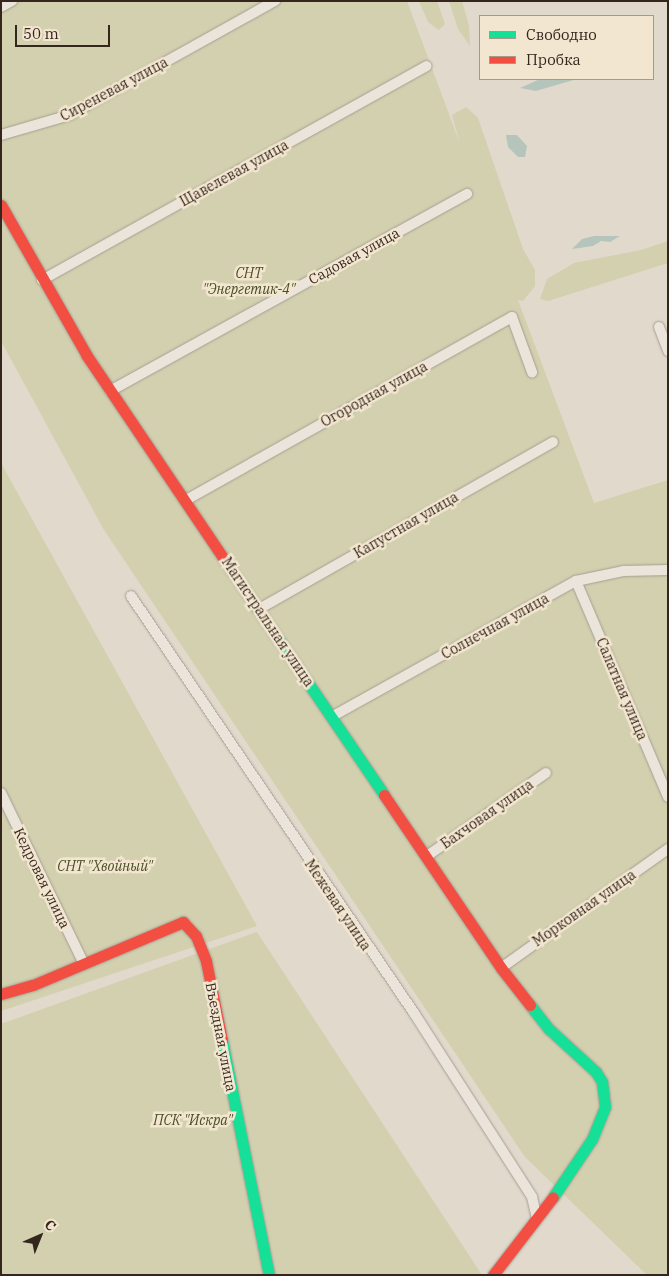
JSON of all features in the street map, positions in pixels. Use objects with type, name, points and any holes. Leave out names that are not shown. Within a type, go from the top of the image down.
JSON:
[{"type":"street","points":[[1,7],[12,1]]},
{"type":"street","name":"Сиреневая улица","points":[[1,135],[70,115],[275,1]]},
{"type":"street","name":"Щавелевая улица","points":[[42,280],[427,66]]},
{"type":"street","name":"Садовая улица","points":[[110,390],[467,194]]},
{"type":"street","name":"Магистральная улица","points":[[1,205],[42,280],[110,390],[333,716],[501,968],[549,1029],[596,1072],[606,1092],[603,1113],[592,1139],[537,1218],[493,1275]]},
{"type":"street","name":"Огородная улица","points":[[186,500],[512,317],[532,372]]},
{"type":"street","points":[[659,327],[668,351]]},
{"type":"street","name":"Капустная улица","points":[[259,609],[553,442]]},
{"type":"street","name":"Солнечная улица","points":[[333,716],[576,581],[623,571],[668,570]]},
{"type":"street","name":"Салатная улица","points":[[576,581],[668,797]]},
{"type":"street","name":"Межевая улица","points":[[130,596],[414,1013],[532,1197],[537,1218]]},
{"type":"street","name":"Бахчовая улица","points":[[427,856],[546,773]]},
{"type":"street","name":"Кедровая улица","points":[[1,794],[83,962]]},
{"type":"street","name":"Морковная улица","points":[[501,968],[668,849]]},
{"type":"street","name":"Въездная улица","points":[[83,962],[183,922],[196,936],[206,961],[269,1275]]},
{"type":"street","points":[[1,994],[33,985],[83,962]]},
{"type":"green space","name":"СНТ \"Энергетик-4\"","points":[[1,1],[407,1],[460,144],[452,115],[466,107],[478,118],[523,249],[535,270],[535,286],[523,301],[518,300],[594,503],[668,480],[668,1275],[647,1275],[525,1157],[104,530],[1,341]]},
{"type":"green space","points":[[419,1],[437,1],[445,24],[439,30],[428,22]]},
{"type":"green space","points":[[449,1],[462,1],[469,26],[470,46],[458,29]]},
{"type":"green space","points":[[668,241],[668,263],[548,301],[540,299],[547,279],[574,263],[641,250]]},
{"type":"green space","name":"СНТ \"Хвойный\"","points":[[1,463],[257,926],[1,1011]]},
{"type":"green space","name":"ПСК \"Искра\"","points":[[257,932],[482,1275],[1,1275],[1,1024]]},
{"type":"shaded area","points":[[538,80],[574,80],[536,91],[520,88]]},
{"type":"shaded area","points":[[506,135],[517,135],[527,146],[525,157],[518,157],[508,147]]},
{"type":"shaded area","points":[[594,236],[620,236],[610,242],[601,241],[593,246],[572,249],[582,239]]},
{"type":"traffic: fast","points":[[230,568],[384,795]]},
{"type":"traffic: fast","points":[[530,1005],[549,1029],[596,1072],[602,1082],[605,1107],[592,1139],[553,1197]]},
{"type":"traffic: fast","points":[[222,1040],[269,1275]]},
{"type":"traffic: jam","points":[[1,205],[87,356],[230,568]]},
{"type":"traffic: jam","points":[[384,795],[501,968],[530,1005]]},
{"type":"traffic: jam","points":[[1,994],[33,985],[183,922],[196,936],[206,961],[222,1040]]},
{"type":"traffic: jam","points":[[493,1275],[553,1197]]}]
